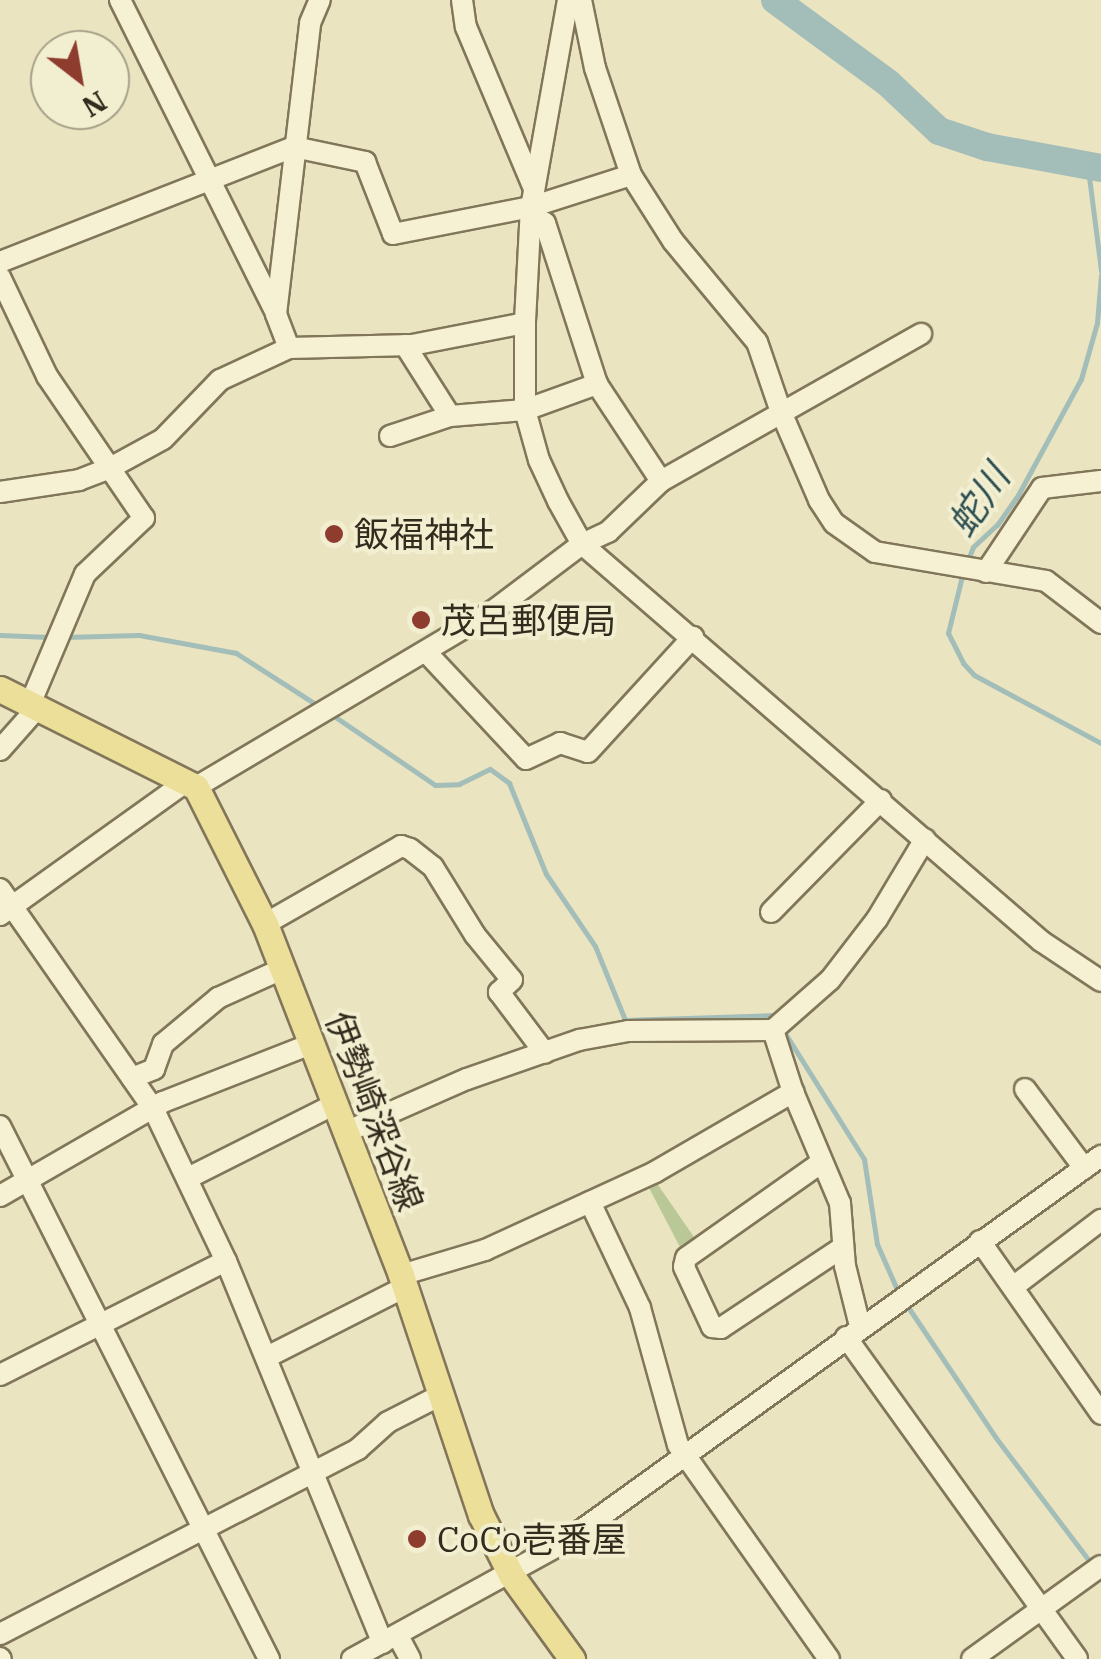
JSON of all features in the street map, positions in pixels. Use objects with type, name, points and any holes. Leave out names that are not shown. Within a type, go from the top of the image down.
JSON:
[{"type":"main road","points":[[0,690],[191,784]]},
{"type":"main road","name":"伊勢崎深谷線","points":[[191,784],[265,924],[403,1281],[481,1516],[510,1575],[572,1659]]},
{"type":"street","points":[[120,0],[276,314],[289,348]]},
{"type":"street","points":[[276,314],[310,23],[320,0]]},
{"type":"street","points":[[462,0],[466,27],[532,205],[544,223],[597,384],[660,481]]},
{"type":"street","points":[[568,0],[532,205],[524,410],[538,460],[582,544],[1041,941],[1101,981]]},
{"type":"street","points":[[580,0],[594,68],[631,176],[673,240],[758,342],[781,412],[834,523],[875,552],[1046,581],[1101,624]]},
{"type":"street","points":[[0,262],[294,146],[365,162],[393,234],[532,205],[631,176]]},
{"type":"street","points":[[0,277],[48,376],[144,518],[85,574],[34,705],[0,750]]},
{"type":"street","points":[[0,492],[79,480],[110,468],[163,439],[220,380],[289,348],[405,345],[525,322]]},
{"type":"street","points":[[410,1659],[391,1639],[310,1471],[226,1261],[153,1108],[4,903],[191,784],[497,608],[582,544],[608,532],[660,481],[920,334]]},
{"type":"street","points":[[405,345],[450,416]]},
{"type":"street","points":[[390,436],[450,416],[524,410],[597,384]]},
{"type":"street","points":[[986,572],[1042,488],[1101,481]]},
{"type":"street","points":[[426,652],[526,758],[560,743],[588,752],[693,637]]},
{"type":"street","points":[[770,912],[881,800]]},
{"type":"street","points":[[346,1132],[466,1079],[545,1052],[628,1031],[773,1030],[830,980],[877,918],[926,839]]},
{"type":"street","points":[[265,924],[401,846],[433,867],[475,936],[512,980],[499,992],[545,1052]]},
{"type":"street","points":[[132,1078],[154,1069],[163,1044],[218,998],[282,969]]},
{"type":"street","points":[[773,1030],[793,1092],[840,1203],[853,1331],[1078,1659]]},
{"type":"street","points":[[0,1196],[153,1108],[312,1044]]},
{"type":"street","points":[[352,1659],[510,1575],[685,1455],[1093,1162],[1024,1088]]},
{"type":"street","points":[[266,1357],[403,1281],[485,1250],[656,1172],[793,1092]]},
{"type":"street","points":[[188,1178],[335,1104]]},
{"type":"street","points":[[0,1126],[269,1659]]},
{"type":"street","points":[[822,1162],[686,1258],[684,1267],[712,1326],[721,1328],[843,1246]]},
{"type":"street","points":[[590,1202],[640,1308],[685,1455],[829,1659]]},
{"type":"street","points":[[1013,1286],[1101,1220]]},
{"type":"street","points":[[980,1241],[1101,1414]]},
{"type":"street","points":[[0,1375],[226,1261]]},
{"type":"street","points":[[0,1634],[358,1448],[388,1422],[441,1396]]},
{"type":"street","points":[[972,1659],[1101,1566]]},
{"type":"green space","points":[[656,1182],[696,1240],[681,1249],[647,1184]]},
{"type":"waterway","points":[[775,0],[888,83],[939,131],[987,147],[1101,168]]},
{"type":"waterway","name":"蛇川","points":[[1088,169],[1101,271]]},
{"type":"waterway","name":"蛇川","points":[[967,562],[973,547],[997,525],[1018,495],[1081,379],[1097,323],[1101,275]]},
{"type":"waterway","name":"蛇川","points":[[963,572],[948,633],[963,663],[974,675],[1101,743]]},
{"type":"waterway","points":[[0,635],[49,637]]},
{"type":"waterway","points":[[65,637],[139,635],[236,653],[317,705]]},
{"type":"waterway","points":[[331,714],[435,785],[459,784],[490,769],[509,783],[546,874],[595,946],[625,1020],[774,1015],[777,1021]]},
{"type":"waterway","points":[[783,1030],[864,1159],[877,1244],[899,1294]]},
{"type":"waterway","points":[[906,1304],[996,1438],[1087,1558]]},
{"type":"place","name":"飯福神社","points":[[334,534]]},
{"type":"place","name":"茂呂郵便局","points":[[421,620]]},
{"type":"place","name":"CoCo壱番屋","points":[[417,1539]]}]
